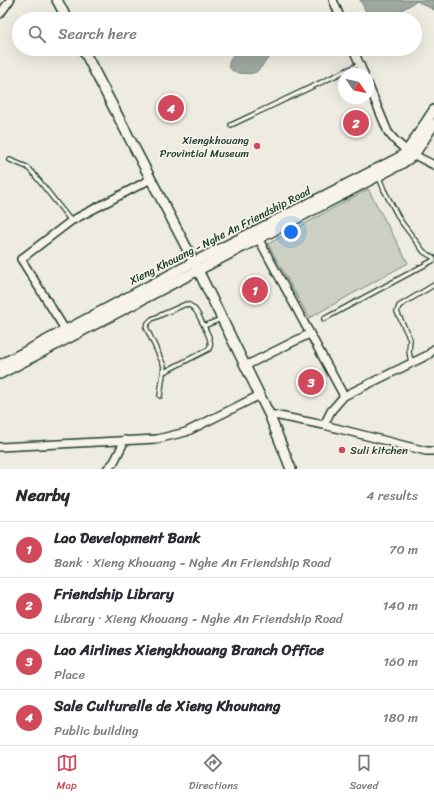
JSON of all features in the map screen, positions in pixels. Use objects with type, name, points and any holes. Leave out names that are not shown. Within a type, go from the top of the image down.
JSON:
[{"type":"street","points":[[0,14],[10,0]]},
{"type":"street","points":[[57,0],[63,12]]},
{"type":"street","points":[[333,0],[338,12]]},
{"type":"street","points":[[86,56],[196,266],[269,414],[291,469]]},
{"type":"street","points":[[356,56],[362,68]]},
{"type":"street","points":[[374,98],[388,132],[398,145],[434,165]]},
{"type":"street","name":"Xieng Khouang - Nghe An Friendship Road","points":[[0,374],[196,266],[393,160],[410,153],[434,110]]},
{"type":"street","name":"Xieng Khouang - Nghe An Friendship Road","points":[[0,365],[196,266],[258,238],[401,164],[434,124]]},
{"type":"street","points":[[66,331],[21,259],[71,221],[151,179]]},
{"type":"street","points":[[258,238],[344,396]]},
{"type":"street","points":[[245,366],[309,334]]},
{"type":"street","points":[[324,425],[332,411],[344,396],[412,363],[434,349]]},
{"type":"street","points":[[0,446],[157,439],[186,432],[260,395]]},
{"type":"street","points":[[269,414],[324,425],[434,451]]},
{"type":"street","points":[[107,469],[114,462],[125,440]]},
{"type":"lane","points":[[231,125],[360,64]]},
{"type":"lane","points":[[10,160],[27,167],[33,173],[71,221]]},
{"type":"lane","points":[[324,319],[434,259],[424,252],[400,220],[384,190],[379,176]]},
{"type":"lane","points":[[412,363],[409,351],[410,339],[397,309],[398,306],[434,285]]},
{"type":"lane","points":[[160,396],[164,366],[146,327],[148,322],[152,319],[186,304],[193,307],[204,326],[211,342],[211,346],[209,349],[164,372]]},
{"type":"lane","points":[[204,326],[222,319]]},
{"type":"shaded area","points":[[360,0],[434,0],[434,10],[417,1],[398,12],[366,12]]},
{"type":"shaded area","points":[[232,56],[271,56],[256,72],[246,74],[230,69],[230,60]]},
{"type":"shaded area","points":[[368,189],[408,263],[309,318],[268,244]]},
{"type":"place","name":"Sale Culturelle de Xieng Khounang","points":[[171,108]]},
{"type":"place","name":"Friendship Library","points":[[356,123]]},
{"type":"place","name":"Xiengkhouang Provintial Museum","points":[[257,146]]},
{"type":"place","name":"Lao Development Bank","points":[[255,290]]},
{"type":"place","name":"Lao Airlines Xiengkhouang Branch Office","points":[[311,382]]},
{"type":"place","name":"Suli kitchen","points":[[342,450]]}]
